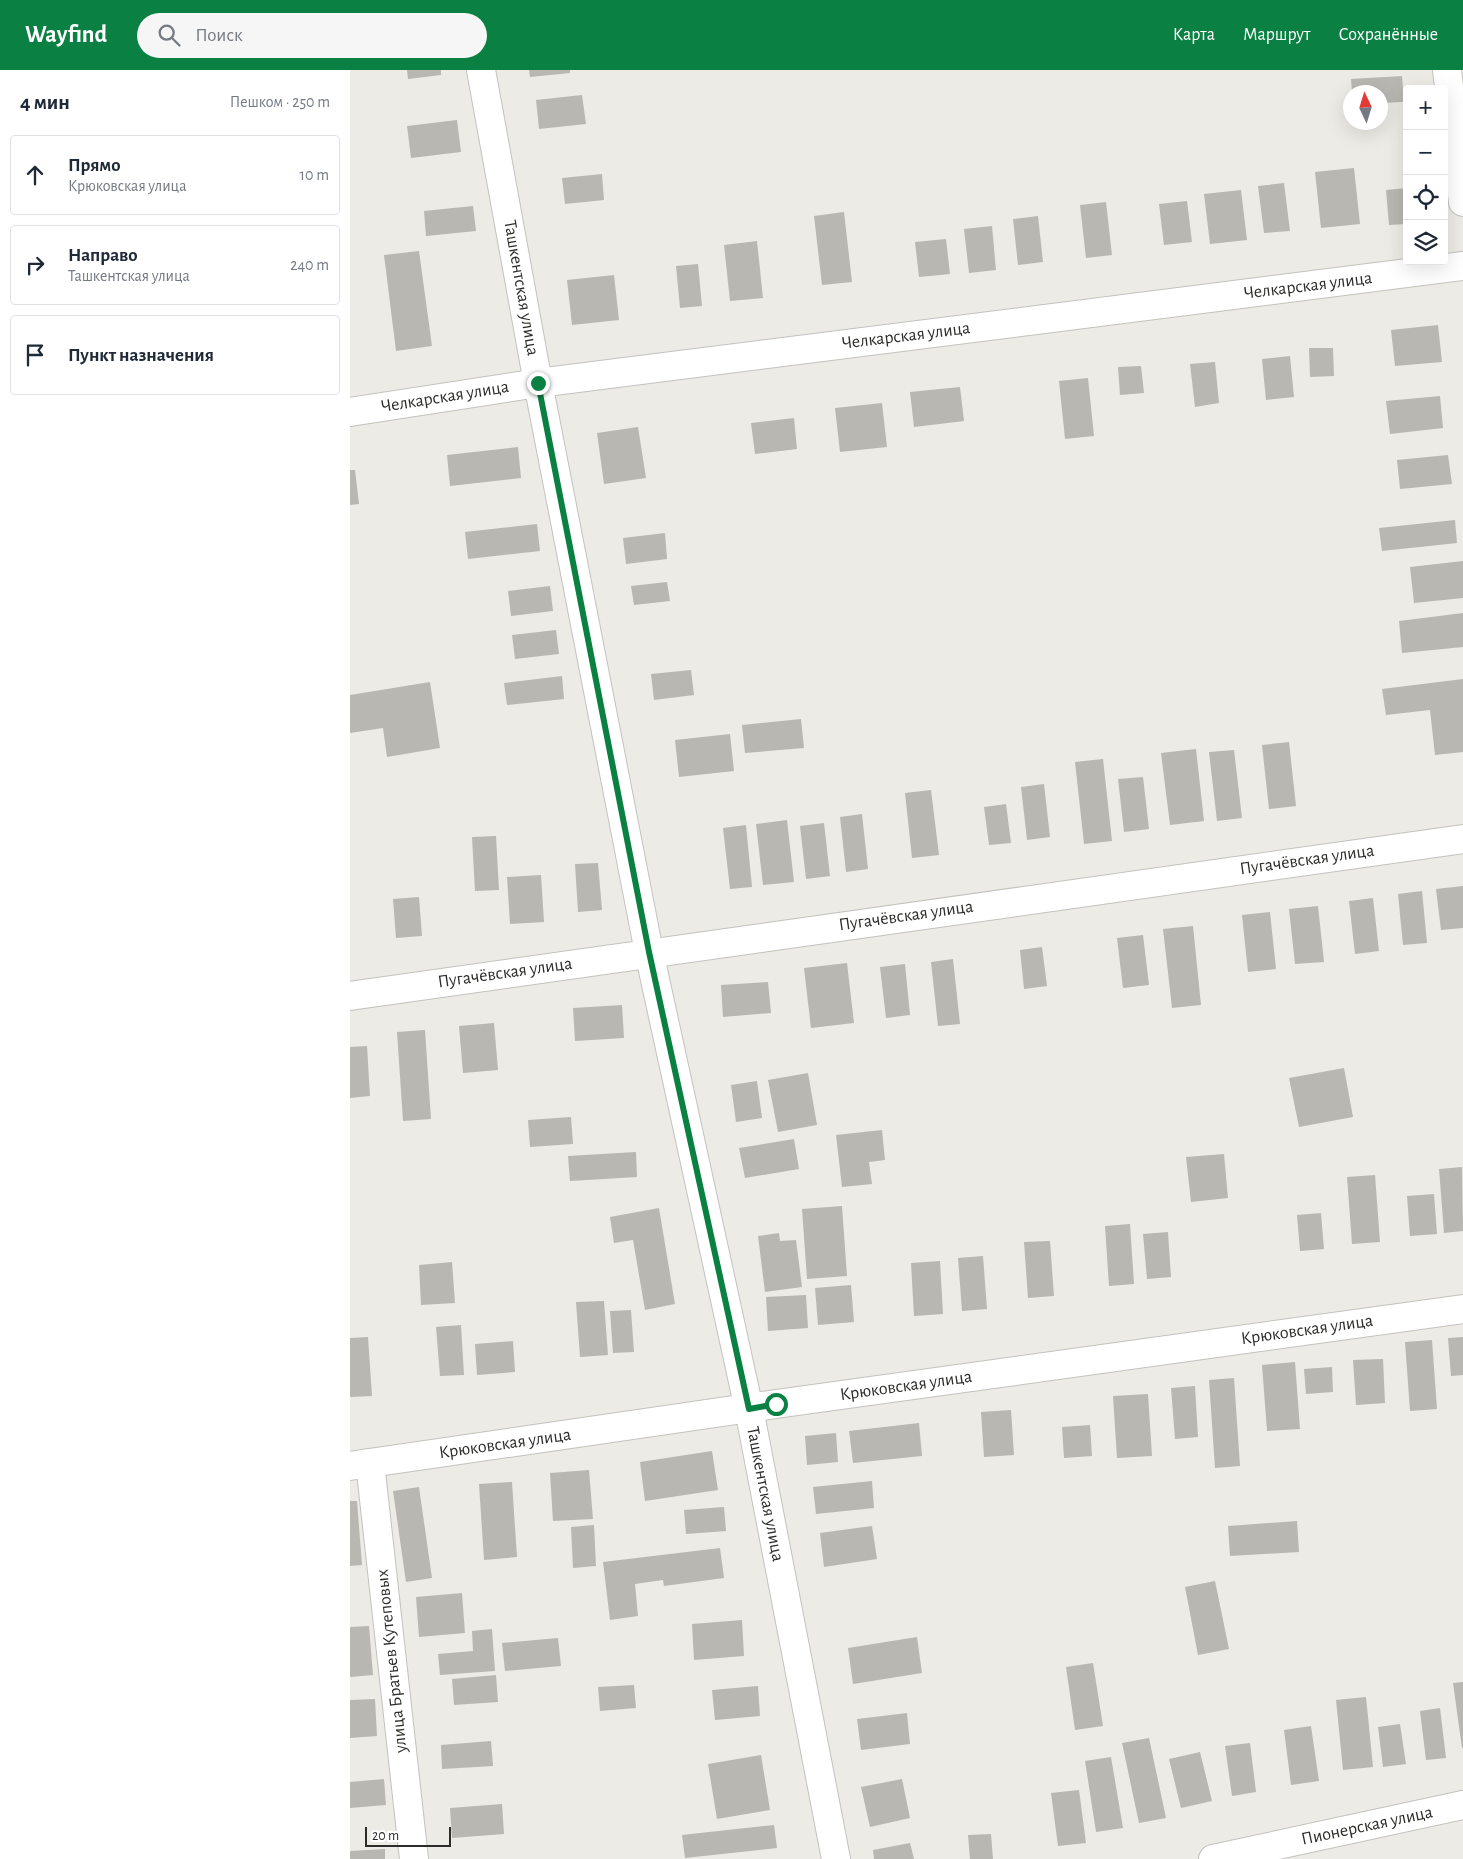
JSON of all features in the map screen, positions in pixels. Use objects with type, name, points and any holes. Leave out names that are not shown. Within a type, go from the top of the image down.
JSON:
[{"type":"street","name":"Ташкентская улица","points":[[481,70],[538,383],[649,952],[749,1409],[836,1859]]},
{"type":"street","points":[[1447,70],[1463,202]]},
{"type":"street","name":"Челкарская улица","points":[[350,412],[538,383],[1463,266]]},
{"type":"street","name":"Пугачёвская улица","points":[[350,996],[649,952],[1463,839]]},
{"type":"street","name":"Крюковская улица","points":[[360,1465],[1463,1309]]},
{"type":"street","name":"улица Братьев Кутеповых","points":[[360,1465],[414,1859]]},
{"type":"street","name":"Пионерская улица","points":[[1212,1859],[1463,1805]]},
{"type":"building","points":[[407,70],[441,70],[441,75],[408,79]]},
{"type":"building","points":[[529,70],[570,70],[570,73],[530,77]]},
{"type":"building","points":[[1402,76],[1403,102],[1388,103],[1388,85],[1351,85],[1351,79]]},
{"type":"building","points":[[582,95],[586,124],[539,129],[536,100]]},
{"type":"building","points":[[457,120],[461,152],[411,158],[407,126]]},
{"type":"building","points":[[1354,168],[1360,224],[1321,228],[1315,172]]},
{"type":"building","points":[[602,174],[604,200],[565,204],[562,178]]},
{"type":"building","points":[[1284,183],[1290,231],[1264,233],[1258,186]]},
{"type":"building","points":[[1403,188],[1403,224],[1389,225],[1386,190]]},
{"type":"building","points":[[1241,190],[1247,240],[1210,244],[1204,194]]},
{"type":"building","points":[[1187,201],[1192,242],[1164,245],[1159,204]]},
{"type":"building","points":[[1106,202],[1112,255],[1086,258],[1080,205]]},
{"type":"building","points":[[473,206],[476,231],[426,236],[424,211]]},
{"type":"building","points":[[844,212],[852,282],[822,285],[814,216]]},
{"type":"building","points":[[1038,216],[1043,262],[1018,265],[1013,219]]},
{"type":"building","points":[[992,226],[996,270],[969,273],[964,229]]},
{"type":"building","points":[[946,239],[950,274],[919,277],[915,242]]},
{"type":"building","points":[[757,241],[763,298],[730,301],[724,245]]},
{"type":"building","points":[[419,251],[432,346],[396,351],[384,255]]},
{"type":"building","points":[[698,264],[702,306],[680,308],[676,266]]},
{"type":"building","points":[[614,275],[619,320],[572,325],[567,280]]},
{"type":"building","points":[[1438,325],[1442,362],[1395,366],[1391,330]]},
{"type":"building","points":[[1309,348],[1333,348],[1334,376],[1310,377]]},
{"type":"building","points":[[1290,356],[1294,397],[1266,400],[1262,359]]},
{"type":"building","points":[[1215,362],[1219,403],[1195,407],[1190,364]]},
{"type":"building","points":[[1141,366],[1144,393],[1120,395],[1118,367]]},
{"type":"building","points":[[1088,378],[1094,436],[1065,439],[1059,381]]},
{"type":"building","points":[[960,387],[964,421],[914,427],[910,392]]},
{"type":"building","points":[[1440,396],[1443,428],[1390,434],[1386,401]]},
{"type":"building","points":[[882,403],[887,447],[840,452],[835,408]]},
{"type":"building","points":[[794,418],[797,449],[755,454],[751,423]]},
{"type":"building","points":[[638,427],[646,478],[604,484],[597,433]]},
{"type":"building","points":[[518,447],[521,478],[450,486],[447,455]]},
{"type":"building","points":[[1448,455],[1452,484],[1400,489],[1397,460]]},
{"type":"building","points":[[350,470],[355,470],[359,504],[350,505]]},
{"type":"building","points":[[1455,520],[1457,543],[1382,551],[1379,528]]},
{"type":"building","points":[[537,524],[540,551],[468,559],[465,532]]},
{"type":"building","points":[[665,533],[667,559],[626,564],[623,538]]},
{"type":"building","points":[[1463,561],[1463,598],[1414,603],[1410,567]]},
{"type":"building","points":[[667,582],[670,601],[634,605],[631,586]]},
{"type":"building","points":[[550,586],[553,611],[511,616],[508,591]]},
{"type":"building","points":[[1463,613],[1463,647],[1402,653],[1399,621]]},
{"type":"building","points":[[556,630],[559,654],[515,659],[512,635]]},
{"type":"building","points":[[691,670],[694,695],[654,700],[651,674]]},
{"type":"building","points":[[562,676],[564,699],[507,705],[504,683]]},
{"type":"building","points":[[1463,679],[1463,752],[1435,755],[1430,710],[1386,715],[1382,689]]},
{"type":"building","points":[[430,682],[440,748],[387,757],[383,728],[350,733],[350,695]]},
{"type":"building","points":[[801,719],[804,748],[745,753],[742,725]]},
{"type":"building","points":[[730,734],[734,771],[679,777],[675,740]]},
{"type":"building","points":[[1289,742],[1296,806],[1269,809],[1262,745]]},
{"type":"building","points":[[1196,749],[1204,821],[1170,825],[1161,753]]},
{"type":"building","points":[[1234,750],[1242,818],[1217,821],[1209,752]]},
{"type":"building","points":[[1103,759],[1112,841],[1084,844],[1075,762]]},
{"type":"building","points":[[1143,777],[1149,829],[1124,832],[1118,779]]},
{"type":"building","points":[[1044,784],[1050,837],[1027,840],[1021,787]]},
{"type":"building","points":[[931,790],[939,855],[912,858],[905,793]]},
{"type":"building","points":[[1006,804],[1011,843],[989,845],[984,807]]},
{"type":"building","points":[[862,814],[868,869],[846,872],[840,817]]},
{"type":"building","points":[[787,820],[794,882],[763,885],[756,824]]},
{"type":"building","points":[[824,823],[830,876],[806,879],[800,826]]},
{"type":"building","points":[[746,825],[752,887],[730,889],[723,828]]},
{"type":"building","points":[[496,836],[499,890],[475,891],[472,837]]},
{"type":"building","points":[[598,863],[602,910],[578,912],[575,864]]},
{"type":"building","points":[[541,875],[544,922],[510,924],[507,877]]},
{"type":"building","points":[[1463,886],[1463,928],[1441,930],[1436,889]]},
{"type":"building","points":[[1422,891],[1427,943],[1403,945],[1398,894]]},
{"type":"building","points":[[419,897],[422,936],[396,938],[393,899]]},
{"type":"building","points":[[1373,898],[1379,951],[1355,954],[1349,901]]},
{"type":"building","points":[[1318,906],[1324,962],[1295,964],[1289,909]]},
{"type":"building","points":[[1270,912],[1276,969],[1248,972],[1242,915]]},
{"type":"building","points":[[1193,926],[1201,1005],[1172,1008],[1163,929]]},
{"type":"building","points":[[1143,935],[1149,985],[1123,988],[1117,938]]},
{"type":"building","points":[[1042,947],[1047,986],[1024,989],[1020,950]]},
{"type":"building","points":[[953,959],[960,1024],[938,1026],[931,962]]},
{"type":"building","points":[[847,963],[854,1023],[811,1028],[804,968]]},
{"type":"building","points":[[905,964],[910,1015],[886,1018],[880,967]]},
{"type":"building","points":[[768,982],[771,1013],[723,1017],[721,985]]},
{"type":"building","points":[[622,1005],[624,1038],[575,1041],[573,1008]]},
{"type":"building","points":[[494,1023],[498,1070],[463,1073],[459,1026]]},
{"type":"building","points":[[425,1030],[431,1119],[403,1121],[397,1032]]},
{"type":"building","points":[[367,1046],[370,1096],[350,1098],[350,1047]]},
{"type":"building","points":[[1344,1068],[1353,1117],[1299,1127],[1289,1078]]},
{"type":"building","points":[[808,1073],[817,1125],[778,1132],[768,1080]]},
{"type":"building","points":[[757,1081],[762,1118],[736,1122],[731,1085]]},
{"type":"building","points":[[571,1117],[573,1144],[530,1147],[528,1120]]},
{"type":"building","points":[[882,1130],[885,1160],[869,1162],[872,1184],[842,1187],[836,1135]]},
{"type":"building","points":[[794,1139],[799,1169],[745,1178],[739,1148]]},
{"type":"building","points":[[636,1152],[637,1177],[570,1181],[568,1156]]},
{"type":"building","points":[[1224,1154],[1228,1198],[1191,1202],[1186,1157]]},
{"type":"building","points":[[1462,1167],[1463,1231],[1444,1233],[1439,1169]]},
{"type":"building","points":[[1375,1175],[1380,1242],[1352,1244],[1347,1177]]},
{"type":"building","points":[[1434,1194],[1437,1234],[1410,1236],[1407,1196]]},
{"type":"building","points":[[842,1206],[847,1276],[807,1279],[802,1209]]},
{"type":"building","points":[[659,1208],[675,1304],[645,1310],[633,1240],[614,1243],[610,1217]]},
{"type":"building","points":[[1321,1213],[1324,1249],[1300,1251],[1297,1215]]},
{"type":"building","points":[[1130,1224],[1134,1284],[1109,1286],[1105,1226]]},
{"type":"building","points":[[1168,1232],[1171,1277],[1147,1279],[1143,1234]]},
{"type":"building","points":[[779,1233],[780,1241],[796,1240],[802,1287],[765,1292],[758,1236]]},
{"type":"building","points":[[1050,1241],[1054,1296],[1028,1298],[1024,1242]]},
{"type":"building","points":[[983,1256],[987,1309],[962,1311],[958,1258]]},
{"type":"building","points":[[940,1261],[943,1314],[914,1316],[911,1263]]},
{"type":"building","points":[[452,1262],[455,1303],[421,1305],[419,1265]]},
{"type":"building","points":[[851,1285],[854,1322],[818,1325],[815,1288]]},
{"type":"building","points":[[806,1295],[808,1328],[768,1331],[766,1297]]},
{"type":"building","points":[[604,1301],[608,1355],[580,1357],[576,1302]]},
{"type":"building","points":[[631,1310],[634,1352],[613,1353],[610,1311]]},
{"type":"building","points":[[461,1325],[464,1375],[440,1376],[436,1327]]},
{"type":"building","points":[[368,1337],[372,1396],[350,1397],[350,1338]]},
{"type":"building","points":[[1463,1337],[1463,1375],[1451,1376],[1448,1338]]},
{"type":"building","points":[[1432,1340],[1437,1409],[1410,1411],[1405,1342]]},
{"type":"building","points":[[513,1341],[515,1372],[477,1375],[475,1344]]},
{"type":"building","points":[[1383,1359],[1385,1403],[1356,1405],[1353,1360]]},
{"type":"building","points":[[1295,1362],[1300,1429],[1267,1431],[1262,1365]]},
{"type":"building","points":[[1332,1367],[1333,1392],[1306,1394],[1304,1369]]},
{"type":"building","points":[[1234,1378],[1240,1466],[1215,1468],[1209,1380]]},
{"type":"building","points":[[1195,1386],[1198,1437],[1175,1439],[1171,1388]]},
{"type":"building","points":[[1148,1394],[1152,1456],[1117,1458],[1113,1396]]},
{"type":"building","points":[[1011,1410],[1014,1455],[984,1457],[981,1412]]},
{"type":"building","points":[[919,1423],[922,1456],[853,1463],[849,1431]]},
{"type":"building","points":[[1090,1425],[1092,1456],[1064,1458],[1062,1427]]},
{"type":"building","points":[[836,1433],[838,1462],[807,1465],[805,1436]]},
{"type":"building","points":[[712,1451],[718,1490],[645,1501],[640,1462]]},
{"type":"building","points":[[589,1470],[593,1519],[553,1521],[550,1473]]},
{"type":"building","points":[[872,1481],[874,1508],[816,1514],[813,1487]]},
{"type":"building","points":[[512,1482],[517,1557],[484,1560],[479,1484]]},
{"type":"building","points":[[419,1487],[432,1578],[406,1582],[393,1491]]},
{"type":"building","points":[[350,1501],[357,1501],[362,1565],[350,1566]]},
{"type":"building","points":[[724,1507],[726,1531],[686,1534],[684,1510]]},
{"type":"building","points":[[1297,1521],[1299,1552],[1230,1556],[1228,1526]]},
{"type":"building","points":[[594,1525],[596,1566],[573,1568],[571,1527]]},
{"type":"building","points":[[872,1526],[877,1559],[824,1567],[820,1533]]},
{"type":"building","points":[[720,1548],[724,1578],[664,1586],[663,1580],[635,1584],[638,1616],[610,1620],[603,1562]]},
{"type":"building","points":[[1215,1581],[1229,1649],[1198,1655],[1185,1587]]},
{"type":"building","points":[[462,1593],[465,1633],[419,1637],[416,1597]]},
{"type":"building","points":[[742,1620],[744,1656],[694,1660],[692,1624]]},
{"type":"building","points":[[369,1626],[373,1675],[350,1677],[350,1627]]},
{"type":"building","points":[[492,1629],[495,1671],[440,1675],[438,1654],[473,1651],[472,1631]]},
{"type":"building","points":[[917,1637],[922,1673],[853,1684],[848,1648]]},
{"type":"building","points":[[558,1638],[561,1666],[505,1671],[502,1643]]},
{"type":"building","points":[[1093,1663],[1103,1726],[1075,1730],[1066,1667]]},
{"type":"building","points":[[496,1675],[498,1702],[454,1705],[452,1679]]},
{"type":"building","points":[[1463,1682],[1463,1748],[1462,1748],[1453,1683]]},
{"type":"building","points":[[634,1685],[636,1708],[600,1711],[598,1687]]},
{"type":"building","points":[[758,1686],[760,1716],[715,1720],[712,1690]]},
{"type":"building","points":[[1366,1697],[1373,1767],[1343,1770],[1336,1700]]},
{"type":"building","points":[[375,1699],[377,1736],[350,1738],[350,1700]]},
{"type":"building","points":[[1440,1708],[1446,1758],[1426,1760],[1420,1711]]},
{"type":"building","points":[[907,1713],[910,1744],[861,1750],[857,1719]]},
{"type":"building","points":[[1400,1724],[1406,1764],[1383,1767],[1378,1727]]},
{"type":"building","points":[[1311,1726],[1319,1781],[1291,1785],[1284,1730]]},
{"type":"building","points":[[1149,1738],[1166,1818],[1139,1823],[1122,1743]]},
{"type":"building","points":[[491,1741],[493,1766],[442,1769],[441,1745]]},
{"type":"building","points":[[1250,1743],[1256,1792],[1232,1796],[1225,1746]]},
{"type":"building","points":[[1200,1752],[1212,1801],[1181,1808],[1169,1759]]},
{"type":"building","points":[[761,1755],[770,1810],[717,1819],[708,1764]]},
{"type":"building","points":[[1111,1757],[1123,1828],[1096,1832],[1085,1761]]},
{"type":"building","points":[[384,1779],[386,1805],[350,1808],[350,1782]]},
{"type":"building","points":[[902,1779],[910,1818],[870,1827],[861,1787]]},
{"type":"building","points":[[1079,1790],[1086,1843],[1058,1846],[1051,1793]]},
{"type":"building","points":[[502,1804],[504,1834],[452,1838],[450,1808]]},
{"type":"building","points":[[774,1825],[777,1848],[685,1858],[682,1835]]},
{"type":"building","points":[[991,1834],[993,1859],[970,1859],[968,1835]]},
{"type":"building","points":[[910,1843],[914,1859],[874,1859],[873,1850]]},
{"type":"building","points":[[385,1849],[385,1859],[350,1859],[350,1851]]},
{"type":"route","points":[[538,383],[649,952],[749,1409],[776,1404]]}]
